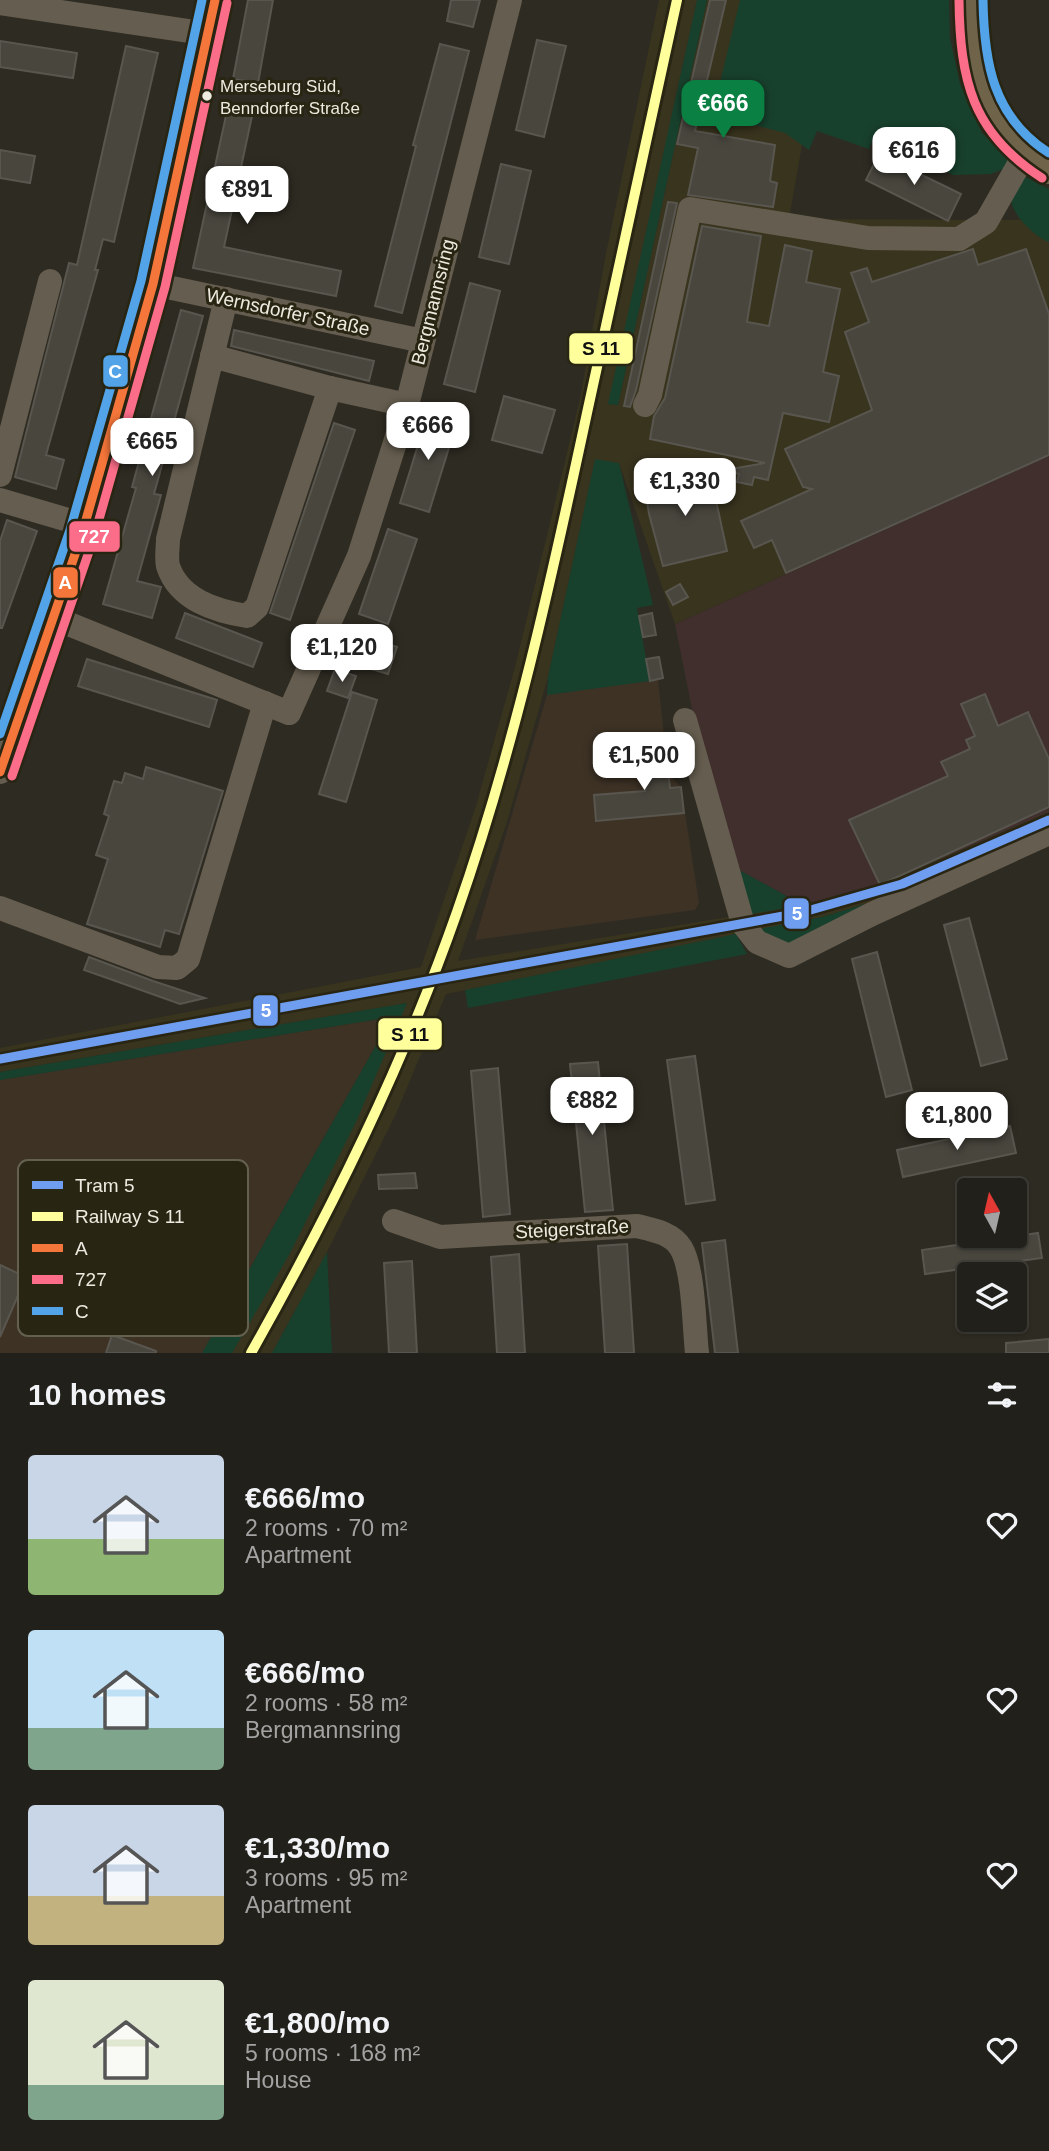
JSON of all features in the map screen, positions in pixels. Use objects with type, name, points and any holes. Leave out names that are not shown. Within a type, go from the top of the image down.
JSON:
[{"type":"main road","points":[[971,0],[973,49],[986,103],[1005,133],[1037,160]]},
{"type":"street","points":[[0,772],[85,525],[153,284],[215,0]]},
{"type":"street","name":"Bergmannsring","points":[[54,618],[289,713],[359,556],[407,405],[510,0]]},
{"type":"street","points":[[0,3],[209,34]]},
{"type":"street","points":[[645,405],[650,395],[690,209],[869,238],[958,239],[986,222],[1037,160]]},
{"type":"street","points":[[0,475],[9,407],[50,281]]},
{"type":"street","name":"Wernsdorfer Straße","points":[[153,284],[423,341]]},
{"type":"street","points":[[226,299],[167,539],[167,564],[186,594],[223,612],[247,616],[257,607],[330,388]]},
{"type":"street","points":[[212,356],[330,388],[407,405]]},
{"type":"street","points":[[0,500],[85,525]]},
{"type":"street","points":[[0,908],[158,967],[177,968],[188,959],[265,703]]},
{"type":"street","points":[[685,720],[743,924],[757,942],[789,956],[872,914],[1049,833]]},
{"type":"street","name":"Steigerstraße","points":[[394,1221],[440,1237],[637,1226],[662,1232],[680,1247],[688,1267],[697,1353]]},
{"type":"shaded area","points":[[659,0],[697,0],[609,404],[618,405],[707,0],[745,0],[805,128],[789,219],[1049,220],[1049,456],[675,624],[619,463],[595,460],[548,677],[507,822],[458,961],[803,905],[880,885],[1049,812],[1049,827],[875,901],[822,917],[446,994],[396,1114],[327,1252],[272,1353],[232,1353],[240,1336],[248,1336],[248,1321],[407,1003],[0,1072],[0,1048],[421,967],[475,809],[515,667],[580,399],[606,253]]},
{"type":"shaded area","points":[[1049,456],[1049,812],[880,885],[803,905],[728,864],[696,729],[675,624]]},
{"type":"shaded area","points":[[658,679],[668,774],[681,787],[699,903],[695,910],[475,940],[547,695]]},
{"type":"shaded area","points":[[392,1017],[248,1272],[248,1160],[18,1160],[18,1336],[212,1336],[202,1353],[0,1353],[0,1080]]},
{"type":"green space","points":[[697,0],[707,0],[618,405],[608,404]]},
{"type":"green space","points":[[740,0],[949,0],[950,38],[960,84],[982,133],[1009,159],[1008,167],[991,174],[953,175],[874,136],[869,149],[817,131],[809,150],[785,133],[721,116],[716,111],[715,103]]},
{"type":"green space","points":[[1026,177],[1049,189],[1049,242],[1030,229],[1013,208],[1012,195]]},
{"type":"green space","points":[[595,459],[619,463],[653,605],[637,608],[650,681],[547,695],[548,677]]},
{"type":"green space","points":[[728,864],[803,905],[746,915]]},
{"type":"green space","points":[[875,901],[781,945],[754,930],[822,917]]},
{"type":"green space","points":[[736,934],[747,954],[468,1008],[465,990]]},
{"type":"green space","points":[[407,1003],[356,1122],[289,1255],[248,1325],[248,1272],[392,1017],[0,1080],[0,1072]]},
{"type":"green space","points":[[327,1252],[332,1353],[272,1353]]},
{"type":"green space","points":[[212,1336],[242,1336],[232,1353],[202,1353]]},
{"type":"building","points":[[248,0],[273,0],[258,83],[233,79]]},
{"type":"building","points":[[451,0],[480,0],[473,27],[447,21]]},
{"type":"building","points":[[710,0],[726,0],[695,131],[775,145],[770,181],[777,183],[773,207],[688,195],[698,148],[677,144]]},
{"type":"building","points":[[537,40],[566,46],[544,137],[516,130]]},
{"type":"building","points":[[0,41],[77,53],[73,78],[0,67]]},
{"type":"building","points":[[440,44],[469,51],[402,313],[375,306]]},
{"type":"building","points":[[126,46],[158,53],[114,242],[103,239],[95,270],[98,270],[46,455],[64,460],[56,489],[15,477],[69,263],[77,265]]},
{"type":"building","points":[[227,111],[252,116],[224,247],[341,271],[336,296],[193,268]]},
{"type":"building","points":[[0,150],[35,156],[30,183],[0,178]]},
{"type":"building","points":[[879,154],[961,194],[948,221],[866,180]]},
{"type":"building","points":[[501,164],[531,171],[509,264],[479,257]]},
{"type":"building","points":[[668,202],[677,203],[636,390],[630,407],[624,406]]},
{"type":"building","points":[[702,226],[761,236],[747,322],[769,326],[785,245],[812,251],[806,282],[840,289],[823,372],[839,376],[829,422],[783,413],[768,480],[754,477],[752,485],[737,482],[739,474],[725,470],[765,463],[650,439],[654,416],[665,398]]},
{"type":"building","points":[[973,249],[978,265],[1026,249],[1049,314],[1049,455],[786,573],[772,540],[754,548],[741,521],[812,489],[803,487],[785,449],[872,410],[845,332],[869,322],[851,273],[867,268],[872,282]]},
{"type":"building","points":[[470,283],[500,291],[475,392],[444,384]]},
{"type":"building","points":[[181,310],[203,316],[154,494],[161,495],[137,581],[161,587],[152,618],[103,604],[136,488],[132,487]]},
{"type":"building","points":[[234,330],[374,361],[369,381],[231,346]]},
{"type":"building","points":[[504,396],[555,410],[542,453],[492,440]]},
{"type":"building","points":[[428,413],[457,422],[429,512],[400,503]]},
{"type":"building","points":[[334,423],[355,430],[290,620],[270,613]]},
{"type":"building","points":[[710,473],[727,551],[663,566],[644,484]]},
{"type":"building","points":[[7,520],[37,531],[0,628],[0,541]]},
{"type":"building","points":[[388,529],[417,539],[388,624],[359,614]]},
{"type":"building","points":[[680,584],[688,597],[673,605],[666,592]]},
{"type":"building","points":[[185,613],[262,643],[253,667],[176,638]]},
{"type":"building","points":[[652,613],[656,635],[643,637],[639,616]]},
{"type":"building","points":[[377,641],[397,647],[388,674],[368,668]]},
{"type":"building","points":[[659,657],[663,678],[650,681],[646,659]]},
{"type":"building","points":[[87,659],[217,700],[209,727],[78,686]]},
{"type":"building","points":[[335,669],[356,676],[348,698],[327,691]]},
{"type":"building","points":[[352,692],[377,700],[346,802],[319,794]]},
{"type":"building","points":[[985,694],[998,726],[1028,712],[1049,759],[1049,807],[880,885],[849,820],[948,776],[941,762],[970,749],[966,740],[975,736],[961,704]]},
{"type":"building","points":[[665,743],[670,788],[681,787],[684,813],[596,821],[594,795],[645,791],[640,746]]},
{"type":"building","points":[[146,767],[223,791],[179,934],[165,930],[160,947],[87,924],[108,859],[96,855],[109,816],[104,814],[114,781],[122,783],[125,773],[143,779]]},
{"type":"building","points":[[969,918],[1007,1059],[981,1066],[944,925]]},
{"type":"building","points":[[877,952],[912,1090],[886,1097],[852,959]]},
{"type":"building","points":[[89,957],[205,998],[180,1004],[84,970]]},
{"type":"building","points":[[695,1056],[715,1200],[686,1204],[667,1060]]},
{"type":"building","points":[[598,1062],[613,1210],[585,1212],[570,1064]]},
{"type":"building","points":[[498,1068],[510,1214],[483,1217],[471,1071]]},
{"type":"building","points":[[1010,1126],[1016,1153],[903,1177],[897,1150]]},
{"type":"building","points":[[415,1173],[417,1188],[379,1189],[378,1175]]},
{"type":"building","points":[[1038,1233],[1042,1258],[1013,1262],[957,1262],[957,1270],[925,1274],[922,1250],[957,1245],[957,1248],[1027,1248],[1027,1235]]},
{"type":"building","points":[[725,1240],[738,1353],[715,1353],[702,1243]]},
{"type":"building","points":[[627,1244],[634,1353],[605,1353],[598,1246]]},
{"type":"building","points":[[519,1254],[525,1353],[497,1353],[491,1257]]},
{"type":"building","points":[[412,1261],[417,1353],[389,1353],[384,1263]]},
{"type":"building","points":[[0,1265],[18,1273],[18,1295],[0,1337]]},
{"type":"building","points":[[112,1336],[156,1351],[156,1353],[106,1353]]},
{"type":"building","points":[[1049,1339],[1049,1353],[1006,1353],[1006,1343]]},
{"type":"tram line","name":"5","points":[[0,1059],[800,913],[902,884],[1049,820]]},
{"type":"transit line","name":"C","points":[[0,734],[70,530],[141,281],[202,0]]},
{"type":"transit line","name":"A","points":[[0,772],[82,534],[153,284],[215,0]]},
{"type":"transit line","points":[[251,1353],[337,1192],[389,1082],[436,969],[477,851],[514,727],[545,602],[677,0]]},
{"type":"transit line","name":"727","points":[[959,0],[963,55],[967,80],[975,102],[985,123],[1000,142],[1018,161],[1042,178]]},
{"type":"transit line","name":"C","points":[[983,0],[986,45],[995,87],[1015,123],[1049,153]]},
{"type":"transit line","name":"727","points":[[12,776],[94,537],[165,287],[227,3]]},
{"type":"place","name":"Merseburg Süd, Benndorfer Straße","points":[[207,96]]}]
